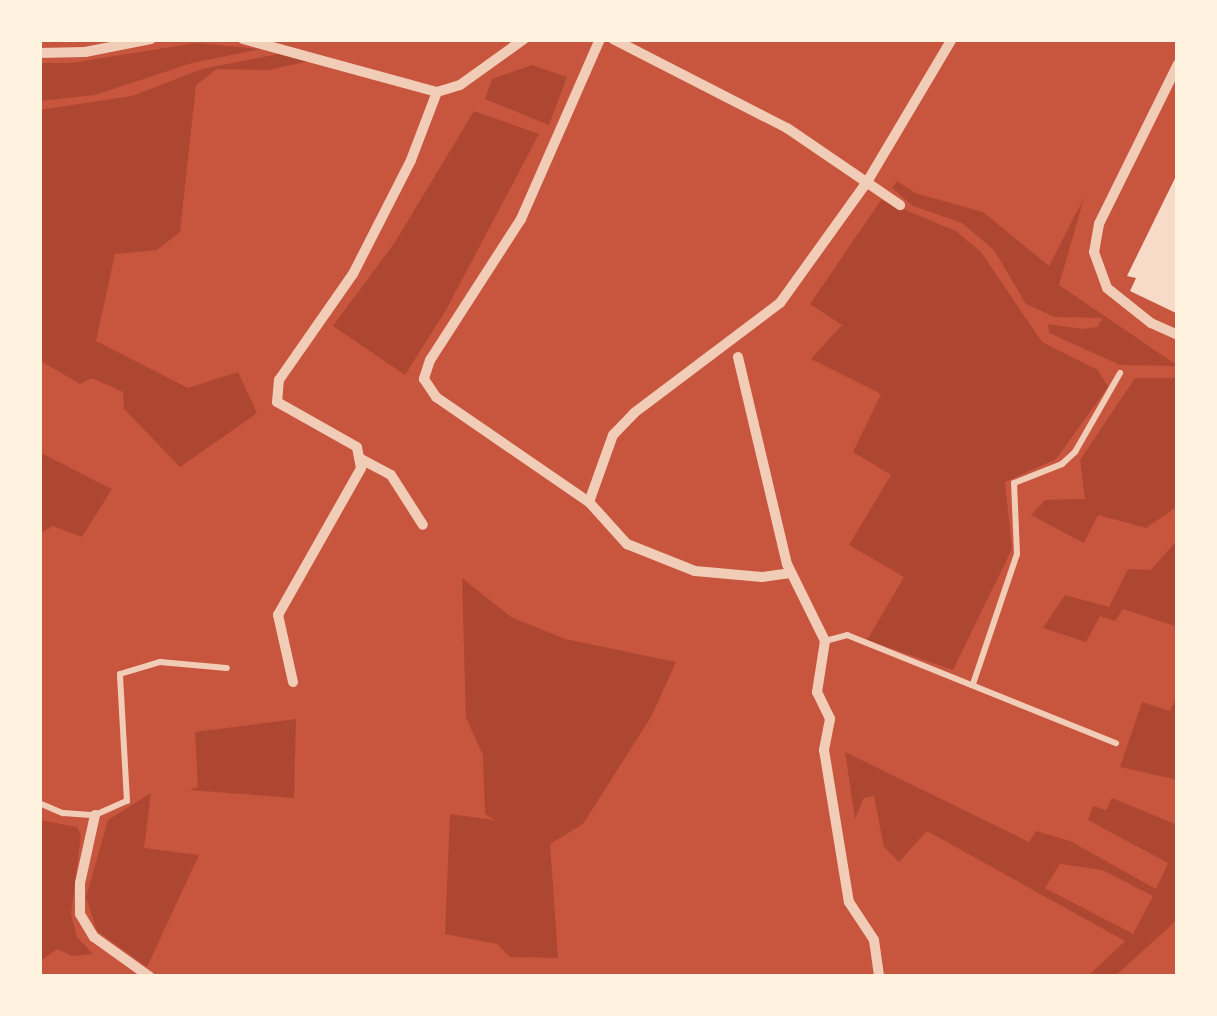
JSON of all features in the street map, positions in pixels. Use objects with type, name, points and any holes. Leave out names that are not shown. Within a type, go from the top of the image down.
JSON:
[{"type":"street","points":[[39,53],[85,52],[151,39]]},
{"type":"street","points":[[243,39],[437,92],[460,85],[524,39]]},
{"type":"street","points":[[600,39],[521,219],[430,360],[424,379],[436,397],[589,502],[627,544],[695,572],[762,577],[790,573]]},
{"type":"street","points":[[613,39],[787,128],[900,206]]},
{"type":"street","points":[[650,39],[650,56]]},
{"type":"street","points":[[589,502],[613,435],[634,413],[780,303],[867,182],[952,39]]},
{"type":"street","points":[[1178,64],[1099,224],[1094,252],[1097,274],[1108,288],[1151,323],[1178,335]]},
{"type":"street","points":[[292,682],[278,615],[361,468],[357,447],[277,402],[279,380],[353,274],[411,160],[437,92]]},
{"type":"street","points":[[738,357],[790,573],[825,641],[817,692],[830,719],[824,750],[849,902],[874,940],[879,977]]},
{"type":"street","points":[[359,458],[391,476],[423,525]]},
{"type":"street","points":[[95,814],[80,883],[80,914],[94,937],[150,977]]},
{"type":"lane","points":[[973,684],[1017,554],[1014,482],[1062,464],[1075,452],[1120,373]]},
{"type":"lane","points":[[825,641],[847,635],[1116,743]]},
{"type":"lane","points":[[39,803],[95,814],[127,801],[120,674],[160,662],[227,668]]},
{"type":"shaded area","points":[[196,43],[261,49],[192,63],[95,95],[39,101],[39,63],[71,63]]},
{"type":"shaded area","points":[[279,54],[310,61],[268,70],[217,69],[196,85],[180,232],[157,250],[115,254],[96,341],[188,388],[238,372],[257,413],[180,467],[124,409],[123,392],[92,378],[80,384],[39,360],[39,110],[132,96],[202,69]]},
{"type":"shaded area","points":[[532,65],[567,77],[549,125],[485,99],[492,79]]},
{"type":"shaded area","points":[[474,111],[539,134],[446,310],[405,375],[333,326],[395,242]]},
{"type":"shaded area","points":[[897,181],[915,193],[983,212],[1049,266],[1084,198],[1059,285],[1178,366],[1120,365],[1049,333],[1048,324],[1082,329],[1098,327],[1102,318],[1055,317],[1026,304],[994,250],[962,223],[913,206],[892,188]]},
{"type":"shaded area","points":[[881,200],[956,231],[981,252],[1042,342],[1098,370],[1108,387],[1056,459],[1005,482],[1012,549],[953,670],[867,640],[904,577],[849,545],[891,475],[853,452],[881,394],[811,359],[842,325],[810,304]]},
{"type":"shaded area","points":[[1135,378],[1178,378],[1178,506],[1146,528],[1098,515],[1084,543],[1031,515],[1045,500],[1085,499],[1080,460]]},
{"type":"shaded area","points":[[39,452],[112,489],[82,537],[53,526],[39,534]]},
{"type":"shaded area","points":[[1178,539],[1178,627],[1123,609],[1115,621],[1100,616],[1086,642],[1043,628],[1065,595],[1109,607],[1128,569],[1151,570]]},
{"type":"shaded area","points":[[462,578],[511,617],[565,639],[676,662],[651,717],[583,824],[550,844],[558,958],[510,957],[497,944],[445,934],[450,814],[495,820],[485,814],[483,755],[466,718]]},
{"type":"shaded area","points":[[1178,694],[1178,780],[1120,767],[1142,702],[1170,711]]},
{"type":"shaded area","points":[[296,719],[294,798],[189,790],[198,787],[195,732]]},
{"type":"shaded area","points":[[845,752],[1029,842],[1036,831],[1070,841],[1156,889],[1168,863],[1088,820],[1093,806],[1106,810],[1112,798],[1175,824],[1178,819],[1178,919],[1114,977],[1087,977],[1125,941],[927,831],[899,862],[884,847],[874,796],[864,798],[855,819]],"holes":[[[1060,864],[1102,870],[1153,896],[1133,934],[1045,888]]]},
{"type":"shaded area","points":[[151,793],[144,848],[199,855],[147,967],[97,931],[86,897],[108,820]]},
{"type":"shaded area","points":[[39,820],[77,827],[81,835],[71,914],[77,937],[93,954],[72,956],[57,949],[39,962]]},
{"type":"building","points":[[1178,172],[1178,314],[1130,291],[1136,278],[1127,276]]}]
